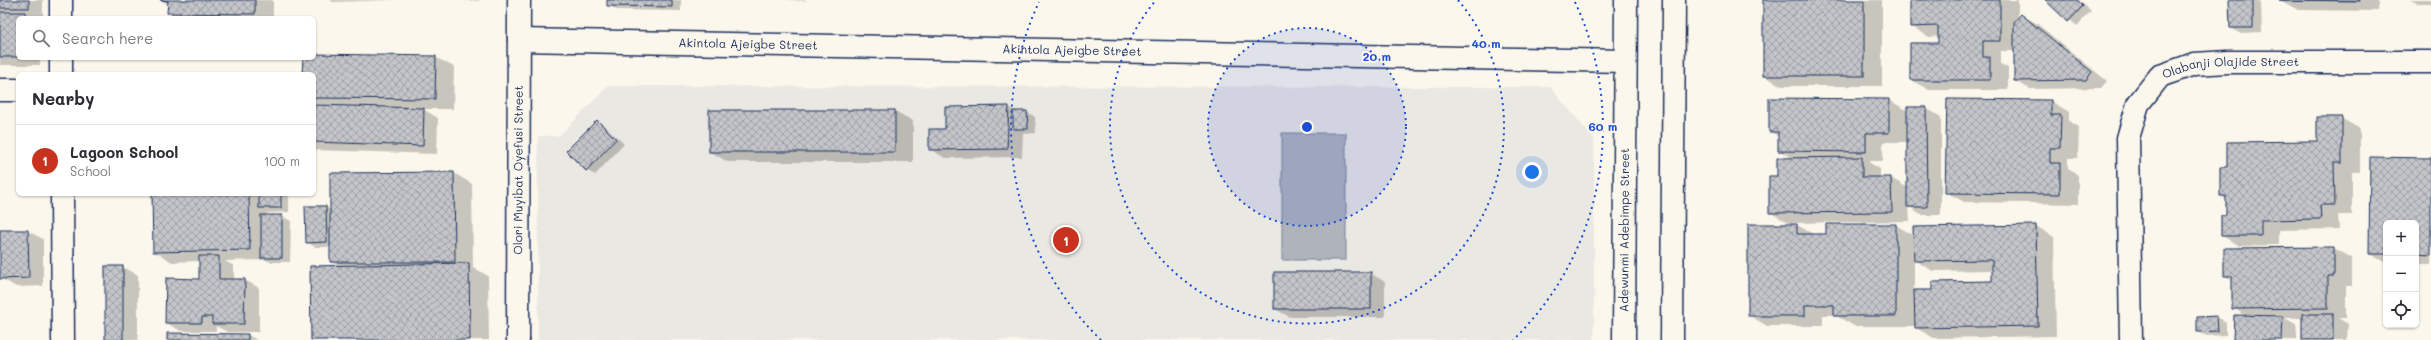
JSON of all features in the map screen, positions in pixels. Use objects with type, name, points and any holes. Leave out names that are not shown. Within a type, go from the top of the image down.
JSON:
[{"type":"street","points":[[61,0],[61,16]]},
{"type":"street","name":"Olori Muyibat Oyefusi Street","points":[[518,0],[518,340]]},
{"type":"street","name":"Adewunmi Adebimpe Street","points":[[1624,340],[1626,0]]},
{"type":"street","points":[[1672,340],[1674,0]]},
{"type":"street","name":"Akintola Ajeigbe Street","points":[[519,40],[1626,60]]},
{"type":"street","points":[[61,60],[61,72]]},
{"type":"street","name":"Olabanji Olajide Street","points":[[2131,340],[2128,138],[2138,104],[2160,76],[2194,64],[2228,62],[2431,62]]},
{"type":"street","points":[[0,90],[16,90]]},
{"type":"street","points":[[62,196],[63,340]]},
{"type":"shaded area","points":[[608,86],[1550,87],[1594,139],[1594,340],[538,340],[538,136],[559,136]]},
{"type":"shaded area","points":[[1282,133],[1346,133],[1346,260],[1282,260]]},
{"type":"building","points":[[0,0],[29,0],[29,8],[0,8]]},
{"type":"building","points":[[160,0],[255,0],[255,14],[167,13],[168,1]]},
{"type":"building","points":[[607,0],[672,0],[672,7],[607,6]]},
{"type":"building","points":[[1763,0],[1864,0],[1864,76],[1763,76]]},
{"type":"building","points":[[1910,0],[2000,0],[2000,41],[1983,41],[1983,57],[1990,57],[1990,80],[1910,80],[1910,43],[1938,43],[1938,26],[1910,27]]},
{"type":"building","points":[[2045,0],[2077,0],[2083,6],[2068,22]]},
{"type":"building","points":[[2229,0],[2253,0],[2253,28],[2230,28]]},
{"type":"building","points":[[2279,0],[2360,0],[2360,1]]},
{"type":"building","points":[[0,12],[25,12],[25,16],[16,16],[16,57],[0,57]]},
{"type":"building","points":[[2021,14],[2092,72],[2086,80],[2014,81],[2014,22]]},
{"type":"building","points":[[316,54],[436,56],[435,99],[316,98],[316,72],[302,72],[303,60],[316,60]]},
{"type":"building","points":[[1769,98],[1889,99],[1889,133],[1866,133],[1866,152],[1778,151],[1778,132],[1769,132]]},
{"type":"building","points":[[1947,99],[2051,100],[2051,115],[2061,115],[2060,148],[2050,148],[2050,163],[2060,163],[2060,194],[1945,193]]},
{"type":"building","points":[[316,105],[424,108],[423,146],[316,142]]},
{"type":"building","points":[[1009,106],[1007,149],[929,150],[929,129],[945,129],[945,107]]},
{"type":"building","points":[[1907,107],[1926,107],[1927,207],[1907,207]]},
{"type":"building","points":[[709,110],[895,110],[895,152],[709,152]]},
{"type":"building","points":[[1013,111],[1027,111],[1028,129],[1013,129]]},
{"type":"building","points":[[2317,117],[2342,117],[2342,163],[2334,163],[2335,205],[2320,205],[2321,219],[2261,220],[2261,236],[2221,236],[2221,215],[2226,215],[2226,196],[2220,196],[2220,167],[2227,167],[2227,142],[2317,141]]},
{"type":"building","points":[[597,120],[616,139],[586,171],[566,151]]},
{"type":"building","points":[[1862,157],[1862,177],[1891,177],[1892,212],[1769,213],[1769,176],[1777,176],[1777,158]]},
{"type":"building","points":[[2370,157],[2431,158],[2431,255],[2419,254],[2419,220],[2383,220],[2383,254],[2369,254]]},
{"type":"building","points":[[454,172],[455,262],[330,262],[330,173]]},
{"type":"building","points":[[152,196],[249,196],[250,250],[153,252]]},
{"type":"building","points":[[259,196],[281,196],[281,208],[259,208]]},
{"type":"building","points":[[305,206],[326,206],[327,242],[306,243]]},
{"type":"building","points":[[261,215],[282,215],[282,258],[261,258]]},
{"type":"building","points":[[1748,224],[1797,224],[1797,234],[1826,234],[1826,224],[1896,224],[1896,316],[1834,316],[1834,305],[1805,305],[1805,316],[1748,316]]},
{"type":"building","points":[[2036,225],[2038,326],[1915,328],[1914,290],[1932,290],[1932,282],[1992,281],[1992,260],[1914,261],[1913,227]]},
{"type":"building","points":[[0,230],[28,230],[29,278],[0,279]]},
{"type":"building","points":[[2334,247],[2334,276],[2328,276],[2328,308],[2232,309],[2232,276],[2224,276],[2224,248]]},
{"type":"building","points":[[199,256],[219,256],[219,279],[245,279],[244,324],[212,324],[212,317],[202,317],[202,323],[165,323],[166,278],[199,279]]},
{"type":"building","points":[[469,263],[470,340],[311,340],[310,266]]},
{"type":"building","points":[[105,266],[123,266],[123,340],[105,340]]},
{"type":"building","points":[[1274,272],[1371,272],[1371,309],[1274,309]]},
{"type":"building","points":[[2302,314],[2333,314],[2333,340],[2302,340]]},
{"type":"building","points":[[2234,315],[2283,316],[2282,340],[2233,340]]},
{"type":"building","points":[[2217,316],[2218,331],[2197,332],[2197,317]]},
{"type":"building","points":[[167,333],[248,334],[248,340],[167,340]]},
{"type":"place","name":"Lagoon School","points":[[1066,240]]}]
